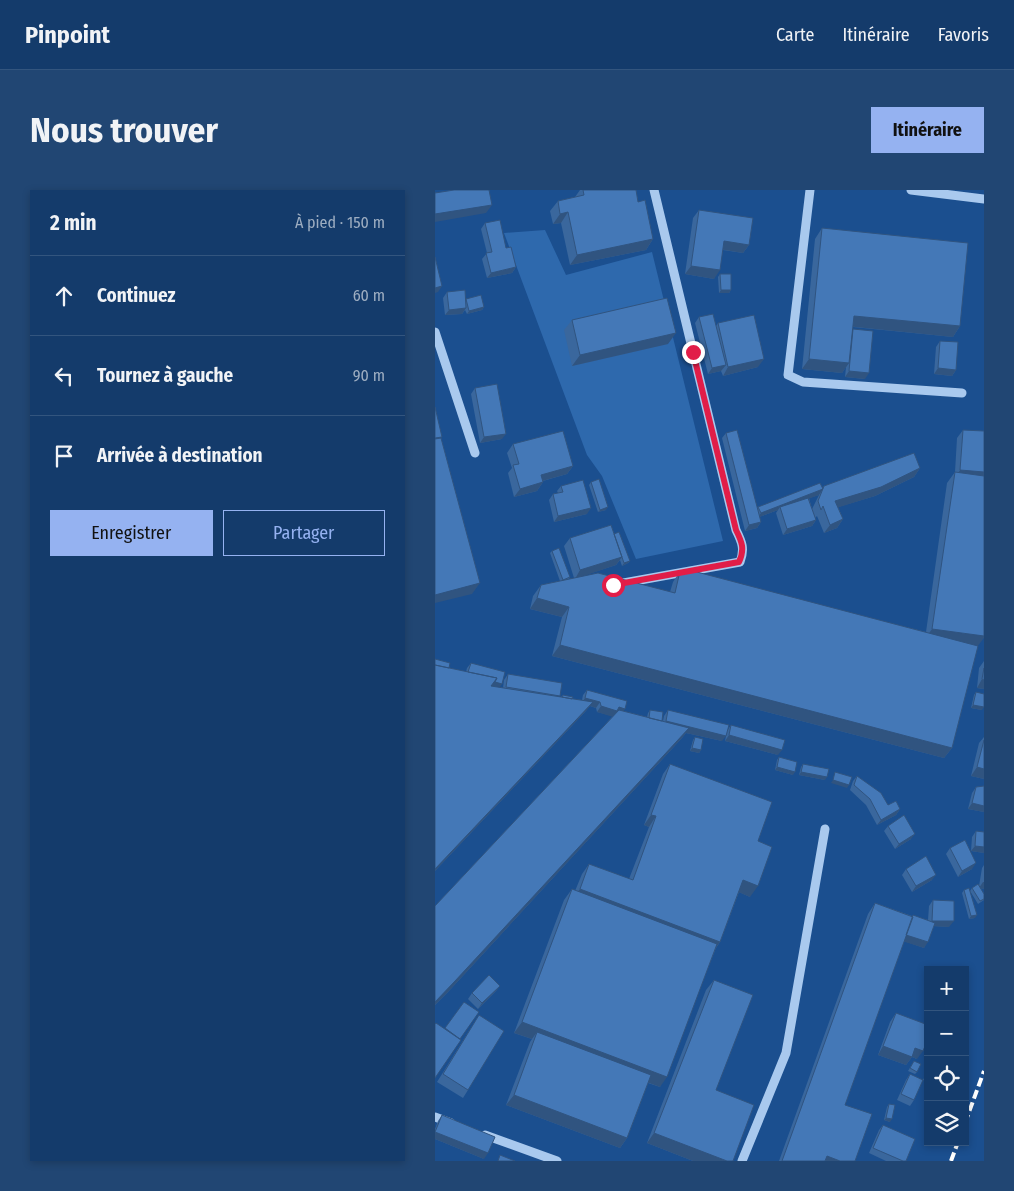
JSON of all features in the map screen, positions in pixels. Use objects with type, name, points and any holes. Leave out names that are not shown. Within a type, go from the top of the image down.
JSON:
[{"type":"street","points":[[613,585],[739,562],[743,554],[743,545],[736,530],[654,190]]},
{"type":"street","points":[[810,190],[788,375],[803,382],[962,393]]},
{"type":"street","points":[[911,190],[966,194],[984,199]]},
{"type":"street","points":[[435,332],[475,453]]},
{"type":"street","points":[[742,1161],[786,1053],[825,829]]},
{"type":"street","points":[[435,1117],[464,1127]]},
{"type":"street","points":[[473,1131],[557,1161]]},
{"type":"shaded area","points":[[545,230],[566,275],[652,252],[723,541],[636,559],[602,476],[587,455],[504,233]]},
{"type":"building","points":[[454,190],[489,190],[492,205],[435,214],[435,193]]},
{"type":"building","points":[[583,190],[636,190],[638,202],[645,200],[653,239],[577,255],[568,212],[560,214],[558,201],[584,195]]},
{"type":"building","points":[[699,210],[753,218],[749,245],[724,241],[720,270],[691,266]]},
{"type":"building","points":[[500,220],[506,248],[511,247],[516,267],[491,273],[486,253],[492,252],[485,223]]},
{"type":"building","points":[[822,228],[968,243],[960,326],[854,316],[849,363],[809,359]]},
{"type":"building","points":[[435,257],[442,286],[435,288]]},
{"type":"building","points":[[720,274],[731,274],[731,290],[721,290]]},
{"type":"building","points":[[465,290],[466,308],[449,310],[447,292]]},
{"type":"building","points":[[481,295],[484,307],[469,311],[466,299]]},
{"type":"building","points":[[667,298],[676,333],[580,355],[572,320]]},
{"type":"building","points":[[713,314],[726,365],[712,368],[699,317]]},
{"type":"building","points":[[754,315],[764,359],[728,367],[718,323]]},
{"type":"building","points":[[853,329],[873,331],[869,373],[849,371]]},
{"type":"building","points":[[940,341],[958,342],[956,370],[938,368]]},
{"type":"building","points":[[497,384],[506,434],[484,437],[475,388]]},
{"type":"building","points":[[435,407],[442,437],[435,438]]},
{"type":"building","points":[[737,430],[761,522],[749,525],[726,433]]},
{"type":"building","points":[[963,430],[984,431],[984,472],[960,470]]},
{"type":"building","points":[[563,431],[573,466],[541,475],[543,482],[520,489],[513,465],[519,464],[513,444]]},
{"type":"building","points":[[441,438],[480,583],[435,595],[435,439]]},
{"type":"building","points":[[914,453],[920,468],[881,487],[835,501],[843,519],[830,525],[823,506],[821,510],[818,501],[824,486]]},
{"type":"building","points":[[955,472],[984,476],[984,636],[932,629]]},
{"type":"building","points":[[599,479],[608,507],[600,510],[591,482]]},
{"type":"building","points":[[583,480],[591,508],[558,516],[553,494],[563,492],[561,486]]},
{"type":"building","points":[[820,483],[823,489],[761,513],[758,507]]},
{"type":"building","points":[[808,498],[816,520],[787,529],[780,507]]},
{"type":"building","points":[[611,525],[622,557],[580,570],[570,538]]},
{"type":"building","points":[[619,532],[630,561],[624,563],[614,534]]},
{"type":"building","points":[[559,548],[570,577],[563,580],[552,551]]},
{"type":"building","points":[[680,571],[693,571],[978,646],[952,748],[560,645],[569,607],[537,598],[541,585],[598,573],[675,593]]},
{"type":"building","points":[[435,659],[450,663],[449,668],[435,665]]},
{"type":"building","points":[[471,663],[505,672],[502,684],[495,682],[497,678],[468,672]]},
{"type":"building","points":[[435,665],[497,678],[491,686],[593,702],[435,869]]},
{"type":"building","points":[[508,674],[562,683],[560,696],[506,687]]},
{"type":"building","points":[[587,690],[627,701],[625,709],[619,707],[617,711],[601,706],[600,702],[585,698]]},
{"type":"building","points":[[976,692],[984,694],[984,707],[973,705]]},
{"type":"building","points":[[563,695],[573,697],[572,699],[562,697]]},
{"type":"building","points":[[619,710],[689,728],[435,1002],[435,906]]},
{"type":"building","points":[[650,710],[663,712],[662,721],[649,718]]},
{"type":"building","points":[[668,710],[729,725],[726,736],[666,721]]},
{"type":"building","points":[[731,725],[785,740],[782,750],[729,735]]},
{"type":"building","points":[[695,737],[703,739],[701,750],[692,748]]},
{"type":"building","points":[[984,740],[984,769],[977,767]]},
{"type":"building","points":[[779,757],[797,762],[795,772],[777,767]]},
{"type":"building","points":[[670,764],[772,802],[758,841],[772,847],[758,886],[743,880],[720,942],[580,889],[589,864],[633,880],[656,816],[651,815]]},
{"type":"building","points":[[803,764],[829,769],[827,777],[801,772]]},
{"type":"building","points":[[835,772],[852,777],[849,785],[833,780]]},
{"type":"building","points":[[857,776],[881,793],[888,805],[896,801],[900,809],[881,820],[870,799],[854,785]]},
{"type":"building","points":[[984,786],[984,806],[972,803],[976,787]]},
{"type":"building","points":[[904,815],[915,834],[899,844],[888,826]]},
{"type":"building","points":[[976,831],[984,832],[984,847],[975,846]]},
{"type":"building","points":[[965,840],[976,863],[962,871],[950,848]]},
{"type":"building","points":[[926,856],[936,875],[916,886],[906,869]]},
{"type":"building","points":[[978,884],[984,894],[984,899],[980,901],[972,888]]},
{"type":"building","points":[[969,888],[977,915],[971,916],[964,890]]},
{"type":"building","points":[[572,889],[717,944],[667,1077],[522,1022]]},
{"type":"building","points":[[933,900],[954,901],[954,921],[932,921]]},
{"type":"building","points":[[875,903],[913,917],[845,1105],[872,1114],[855,1161],[840,1161],[827,1156],[825,1161],[782,1161]]},
{"type":"building","points":[[913,915],[935,923],[928,942],[906,935]]},
{"type":"building","points":[[489,975],[500,986],[482,1003],[472,993]]},
{"type":"building","points":[[714,980],[753,995],[716,1090],[754,1105],[733,1161],[727,1161],[654,1133]]},
{"type":"building","points":[[464,1002],[479,1012],[460,1039],[445,1028]]},
{"type":"building","points":[[896,1013],[924,1024],[923,1051],[915,1048],[912,1057],[883,1046]]},
{"type":"building","points":[[479,1015],[504,1031],[468,1090],[443,1074]]},
{"type":"building","points":[[435,1024],[461,1040],[435,1078]]},
{"type":"building","points":[[537,1032],[651,1075],[627,1138],[514,1095]]},
{"type":"building","points":[[914,1061],[921,1064],[917,1072],[910,1068]]},
{"type":"building","points":[[910,1074],[923,1080],[914,1100],[901,1094]]},
{"type":"building","points":[[889,1104],[895,1105],[892,1119],[886,1118]]},
{"type":"building","points":[[442,1115],[495,1137],[488,1153],[435,1132]]},
{"type":"building","points":[[883,1125],[915,1139],[906,1161],[873,1148]]},
{"type":"building","points":[[500,1155],[515,1161],[498,1161]]},
{"type":"railway","points":[[969,1112],[984,1071]]},
{"type":"railway","points":[[951,1161],[957,1146]]},
{"type":"route","points":[[613,585],[739,562],[743,554],[743,545],[736,530],[693,352]]}]
